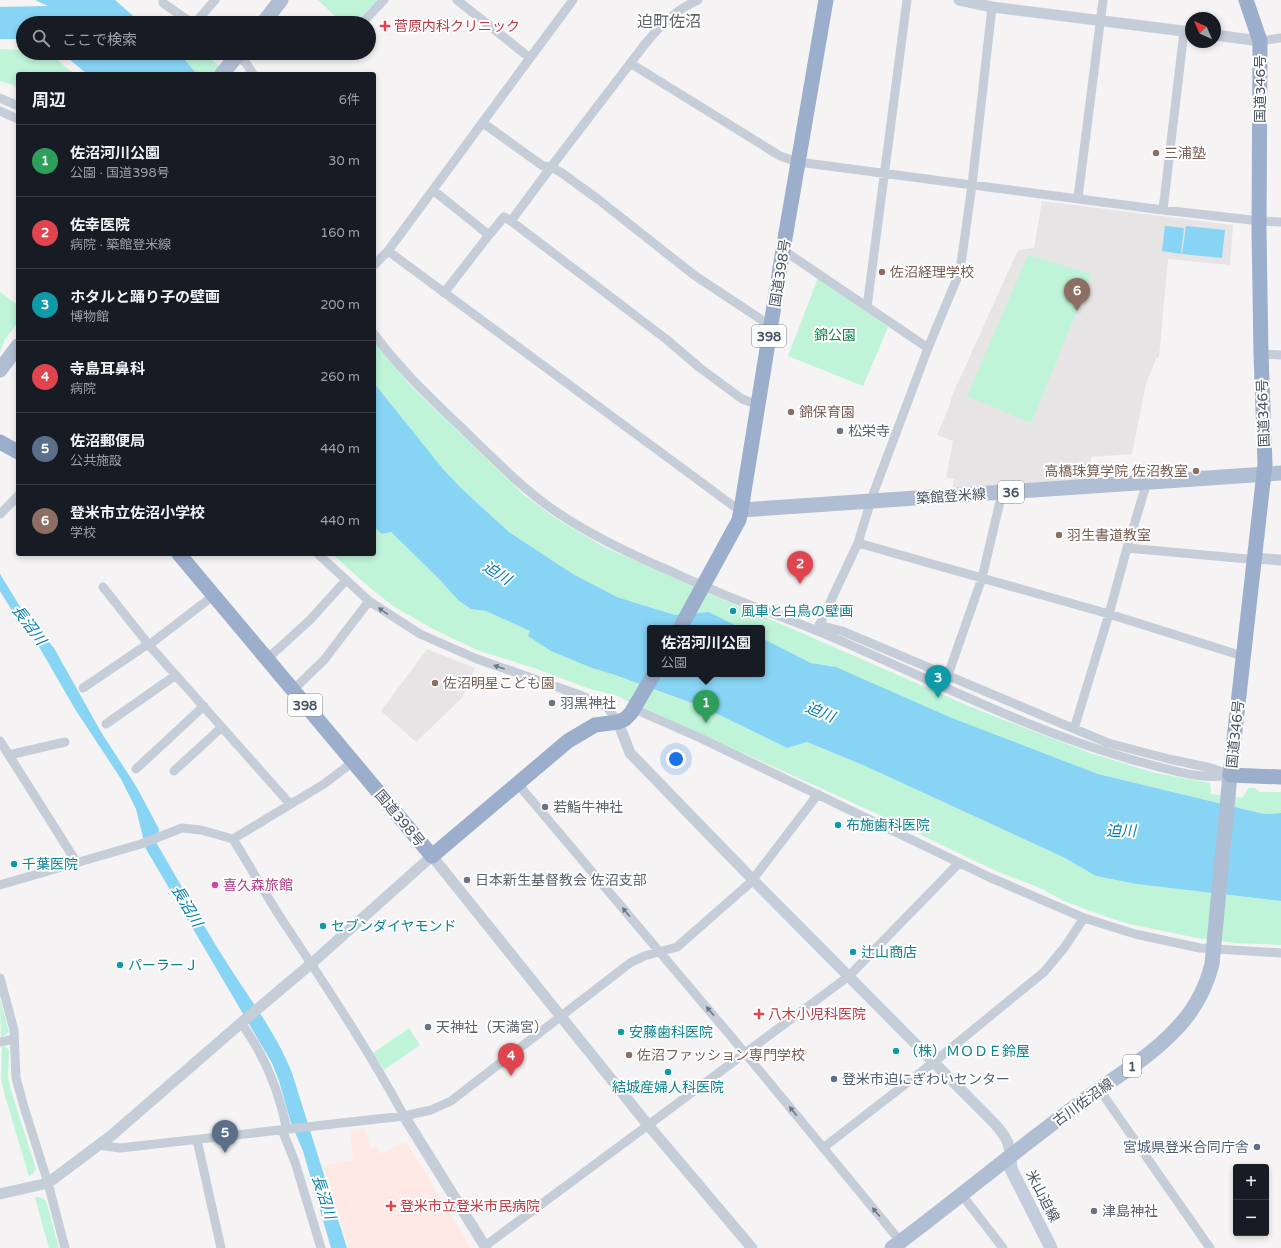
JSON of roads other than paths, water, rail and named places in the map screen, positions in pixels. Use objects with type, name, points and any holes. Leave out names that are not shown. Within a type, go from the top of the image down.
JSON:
[{"type":"highway","name":"国道398号","points":[[682,625],[739,520],[826,0]]},
{"type":"highway","name":"国道346号","points":[[1246,0],[1260,41],[1261,354],[1265,473],[1254,558],[1233,757],[1229,779],[1281,777]]},
{"type":"highway","points":[[0,442],[16,451]]},
{"type":"highway","name":"国道398号","points":[[181,556],[432,856],[517,783],[568,742],[595,725],[615,717]]},
{"type":"highway","points":[[615,717],[625,719],[636,706],[652,677]]},
{"type":"main road","points":[[268,16],[281,0]]},
{"type":"main road","points":[[223,72],[232,60]]},
{"type":"main road","points":[[1,368],[16,349]]},
{"type":"main road","name":"築館登米線","points":[[741,510],[1281,472]]},
{"type":"main road","name":"古川佐沼線","points":[[896,1245],[1099,1089],[1154,1050],[1168,1038],[1188,1016],[1205,988],[1212,964],[1229,779]]},
{"type":"main road","name":"米山迫線","points":[[1010,1157],[1011,1169],[1051,1248]]},
{"type":"street","points":[[163,0],[163,3],[182,16]]},
{"type":"street","points":[[201,16],[215,0]]},
{"type":"street","points":[[369,16],[384,0]]},
{"type":"street","points":[[457,0],[530,58]]},
{"type":"street","points":[[376,263],[388,250],[433,190],[573,0]]},
{"type":"street","points":[[511,221],[550,167],[644,44],[670,17],[682,7],[698,0]]},
{"type":"street","points":[[867,307],[907,0]]},
{"type":"street","points":[[959,0],[1101,21],[1185,31]]},
{"type":"street","points":[[1078,198],[1103,0]]},
{"type":"street","points":[[818,628],[858,543],[871,501],[928,348],[960,271],[972,185],[992,6]]},
{"type":"street","points":[[1221,36],[1260,41],[1281,38]]},
{"type":"street","points":[[1163,210],[1185,46]]},
{"type":"street","points":[[243,60],[253,72]]},
{"type":"street","points":[[630,63],[780,156],[798,162],[1163,210],[1281,222]]},
{"type":"street","points":[[0,98],[16,105]]},
{"type":"street","points":[[0,111],[16,118]]},
{"type":"street","points":[[483,123],[543,166],[550,167],[562,173],[599,200],[694,275],[771,326]]},
{"type":"street","points":[[433,190],[489,235]]},
{"type":"street","points":[[444,293],[504,217],[666,339],[700,368],[742,399],[758,405]]},
{"type":"street","points":[[388,250],[444,293],[732,505],[741,510]]},
{"type":"street","points":[[783,250],[928,348]]},
{"type":"street","points":[[376,337],[386,350],[442,410],[521,483],[556,512],[616,547],[704,586],[818,628],[839,640],[979,702],[1104,752],[1164,769],[1194,775],[1229,779]]},
{"type":"street","points":[[1261,354],[1281,355]]},
{"type":"street","points":[[1074,729],[1147,482]]},
{"type":"street","points":[[948,675],[982,578],[1001,492]]},
{"type":"street","points":[[0,514],[16,498]]},
{"type":"street","points":[[858,543],[1109,614],[1236,654],[1244,655]]},
{"type":"street","points":[[1127,548],[1248,559],[1281,560]]},
{"type":"street","points":[[320,556],[369,601],[420,634],[477,659],[607,707],[615,717],[630,753],[1002,1132],[1010,1146],[1010,1157]]},
{"type":"street","points":[[267,659],[310,620],[346,580]]},
{"type":"street","points":[[103,587],[149,644],[290,804]]},
{"type":"street","points":[[83,688],[149,644],[213,596]]},
{"type":"street","points":[[293,690],[324,660],[369,601]]},
{"type":"street","points":[[818,628],[842,631],[1108,742],[1168,759],[1211,768],[1229,779]]},
{"type":"street","points":[[106,724],[176,675]]},
{"type":"street","points":[[136,769],[204,706]]},
{"type":"street","points":[[636,706],[639,711],[698,737],[959,863],[1084,918],[1135,934],[1214,948],[1281,953]]},
{"type":"street","points":[[174,771],[222,727]]},
{"type":"street","points":[[0,741],[77,863]]},
{"type":"street","points":[[9,755],[65,742]]},
{"type":"street","points":[[233,839],[324,784],[353,762]]},
{"type":"street","points":[[517,783],[745,1053],[823,1148],[896,1245]]},
{"type":"street","points":[[98,1145],[120,1148],[404,1116],[431,1110],[451,1101],[630,963],[644,956],[677,947],[753,880],[818,794]]},
{"type":"street","points":[[0,885],[141,844],[182,828],[215,833],[233,839],[277,911],[382,1074],[404,1116],[486,1247],[848,976],[959,863]]},
{"type":"street","points":[[0,1194],[48,1183],[98,1145],[312,964],[432,856],[648,1125],[752,1248]]},
{"type":"street","points":[[823,1148],[934,1062],[1044,972],[1064,948],[1084,918]]},
{"type":"street","points":[[0,978],[14,1030],[16,1078],[48,1183],[65,1248]]},
{"type":"street","points":[[243,1022],[273,1082],[283,1108],[286,1130],[321,1248]]},
{"type":"street","points":[[0,1042],[14,1039]]},
{"type":"street","points":[[1099,1089],[1210,1248]]},
{"type":"street","points":[[197,1140],[221,1248]]},
{"type":"street","points":[[962,1195],[1003,1248]]},
{"type":"water","points":[[35,0],[115,0],[133,16],[16,16],[16,39],[0,39],[0,7],[48,6]]},
{"type":"water","points":[[70,60],[185,60],[195,72],[85,72]]},
{"type":"water","points":[[1165,226],[1184,228],[1181,254],[1162,251]]},
{"type":"water","points":[[1186,226],[1225,230],[1222,258],[1182,254]]},
{"type":"water","name":"迫川","points":[[376,385],[443,469],[462,489],[509,532],[573,574],[617,597],[675,615],[709,612],[735,625],[647,625],[647,677],[765,677],[765,640],[811,663],[836,667],[952,718],[1098,774],[1264,814],[1281,813],[1281,901],[1136,884],[1096,876],[1063,857],[865,766],[807,742],[787,748],[703,707],[592,668],[551,651],[528,636],[530,631],[486,611],[471,609],[458,600],[439,579],[391,532],[382,534],[376,529]]},
{"type":"water","name":"長沼川","points":[[0,574],[24,613],[54,648],[101,732],[136,786],[159,829],[157,844],[216,946],[278,1043],[292,1073],[347,1248],[331,1248],[303,1151],[291,1123],[279,1081],[272,1063],[146,849],[136,809],[121,779],[75,709],[38,645],[16,617],[0,591]]},
{"type":"place","name":"菅原内科クリニック","points":[[385,26]]},
{"type":"place","name":"三浦塾","points":[[1156,153]]},
{"type":"place","name":"佐沼経理学校","points":[[882,272]]},
{"type":"place","name":"登米市立佐沼小学校","points":[[1077,311]]},
{"type":"place","name":"錦保育園","points":[[791,412]]},
{"type":"place","name":"松栄寺","points":[[840,431]]},
{"type":"place","name":"高橋珠算学院 佐沼教室","points":[[1196,471]]},
{"type":"place","name":"羽生書道教室","points":[[1059,535]]},
{"type":"place","name":"佐幸医院","points":[[800,584]]},
{"type":"place","name":"風車と白鳥の壁画","points":[[733,611]]},
{"type":"place","name":"佐沼明星こども園","points":[[435,683]]},
{"type":"place","name":"ホタルと踊り子の壁画","points":[[938,698]]},
{"type":"place","name":"羽黒神社","points":[[552,703]]},
{"type":"place","name":"佐沼河川公園","points":[[706,723]]},
{"type":"place","name":"若鮨牛神社","points":[[545,807]]},
{"type":"place","name":"布施歯科医院","points":[[838,825]]},
{"type":"place","name":"千葉医院","points":[[14,864]]},
{"type":"place","name":"日本新生基督教会 佐沼支部","points":[[467,880]]},
{"type":"place","name":"喜久森旅館","points":[[215,885]]},
{"type":"place","name":"セブンダイヤモンド","points":[[323,926]]},
{"type":"place","name":"辻山商店","points":[[853,952]]},
{"type":"place","name":"パーラーＪ","points":[[120,965]]},
{"type":"place","name":"八木小児科医院","points":[[759,1014]]},
{"type":"place","name":"天神社（天満宮）","points":[[428,1027]]},
{"type":"place","name":"安藤歯科医院","points":[[621,1032]]},
{"type":"place","name":"（株）ＭＯＤＥ鈴屋","points":[[896,1051]]},
{"type":"place","name":"佐沼ファッション専門学校","points":[[629,1055]]},
{"type":"place","name":"結城産婦人科医院","points":[[668,1072]]},
{"type":"place","name":"寺島耳鼻科","points":[[511,1076]]},
{"type":"place","name":"登米市迫にぎわいセンター","points":[[834,1079]]},
{"type":"place","name":"宮城県登米合同庁舎","points":[[1257,1147]]},
{"type":"place","name":"佐沼郵便局","points":[[225,1153]]},
{"type":"place","name":"登米市立登米市民病院","points":[[391,1206]]},
{"type":"place","name":"津島神社","points":[[1094,1211]]},
{"type":"district","name":"迫町佐沼","points":[[669,21]]},
{"type":"park label","name":"錦公園","points":[[835,335]]}]
